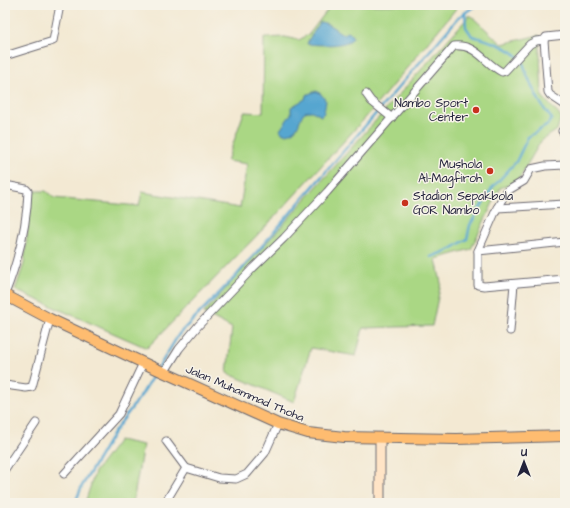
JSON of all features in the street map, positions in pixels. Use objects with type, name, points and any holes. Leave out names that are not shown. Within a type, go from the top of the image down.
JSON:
[{"type":"main road","name":"Jalan Muhammad Thoha","points":[[5,295],[50,319],[162,372],[278,424],[308,433],[344,437],[456,439],[565,436]]},
{"type":"street","points":[[5,56],[53,41],[60,5]]},
{"type":"street","points":[[162,372],[198,326],[253,268],[284,238],[392,118],[454,46],[463,45],[472,48],[502,72],[530,44],[536,41],[544,40],[546,37],[565,35]]},
{"type":"street","points":[[544,40],[548,92],[565,105]]},
{"type":"street","points":[[366,94],[371,101],[392,118]]},
{"type":"street","points":[[565,165],[545,166],[531,169],[524,181],[507,191],[497,208],[478,251],[478,285],[514,284],[565,279]]},
{"type":"street","points":[[5,186],[26,189],[28,193],[23,235],[5,295]]},
{"type":"street","points":[[497,208],[565,204]]},
{"type":"street","points":[[478,251],[565,242]]},
{"type":"street","points":[[510,331],[514,284]]},
{"type":"street","points":[[5,385],[26,388],[32,387],[50,319]]},
{"type":"street","points":[[64,474],[119,414],[144,363]]},
{"type":"street","points":[[5,469],[36,423]]},
{"type":"street","points":[[166,441],[186,468],[219,478],[236,479],[247,474],[265,453],[278,424]]},
{"type":"street","points":[[380,438],[380,503]]},
{"type":"street","points":[[165,503],[186,468]]},
{"type":"green space","points":[[327,5],[459,5],[367,116],[269,223],[147,348],[15,290],[24,264],[32,191],[46,191],[54,198],[139,206],[142,192],[240,208],[247,164],[227,161],[244,112],[263,113],[264,38],[285,37],[299,40],[309,34],[329,8]]},
{"type":"green space","points":[[470,15],[502,44],[539,35],[542,96],[561,117],[557,130],[541,141],[517,182],[500,188],[471,249],[436,259],[441,283],[432,326],[363,328],[356,356],[311,348],[294,402],[227,373],[232,328],[204,313]]},
{"type":"green space","points":[[119,440],[143,445],[133,503],[85,503],[95,472]]},
{"type":"water","points":[[320,22],[330,25],[343,34],[348,32],[352,34],[353,38],[344,43],[338,44],[307,44]]},
{"type":"water","points":[[316,91],[321,94],[326,101],[324,113],[321,116],[312,111],[305,112],[293,131],[283,134],[280,130],[291,114],[291,107],[305,99],[306,95]]},
{"type":"waterway","points":[[159,367],[179,334],[236,276],[459,17],[476,5]]},
{"type":"waterway","points":[[431,257],[451,249],[467,239],[470,225],[492,188],[516,162],[528,137],[548,125],[552,119],[537,97],[524,65],[518,56],[506,48],[472,36],[466,27],[465,13]]},
{"type":"waterway","points":[[75,503],[82,486],[114,432],[142,394],[156,371]]},
{"type":"place","name":"Nambo Sport Center","points":[[476,110]]},
{"type":"place","name":"Mushola Al-Magfiroh","points":[[490,171]]},
{"type":"place","name":"Stadion Sepakbola GOR Nambo","points":[[405,203]]}]
